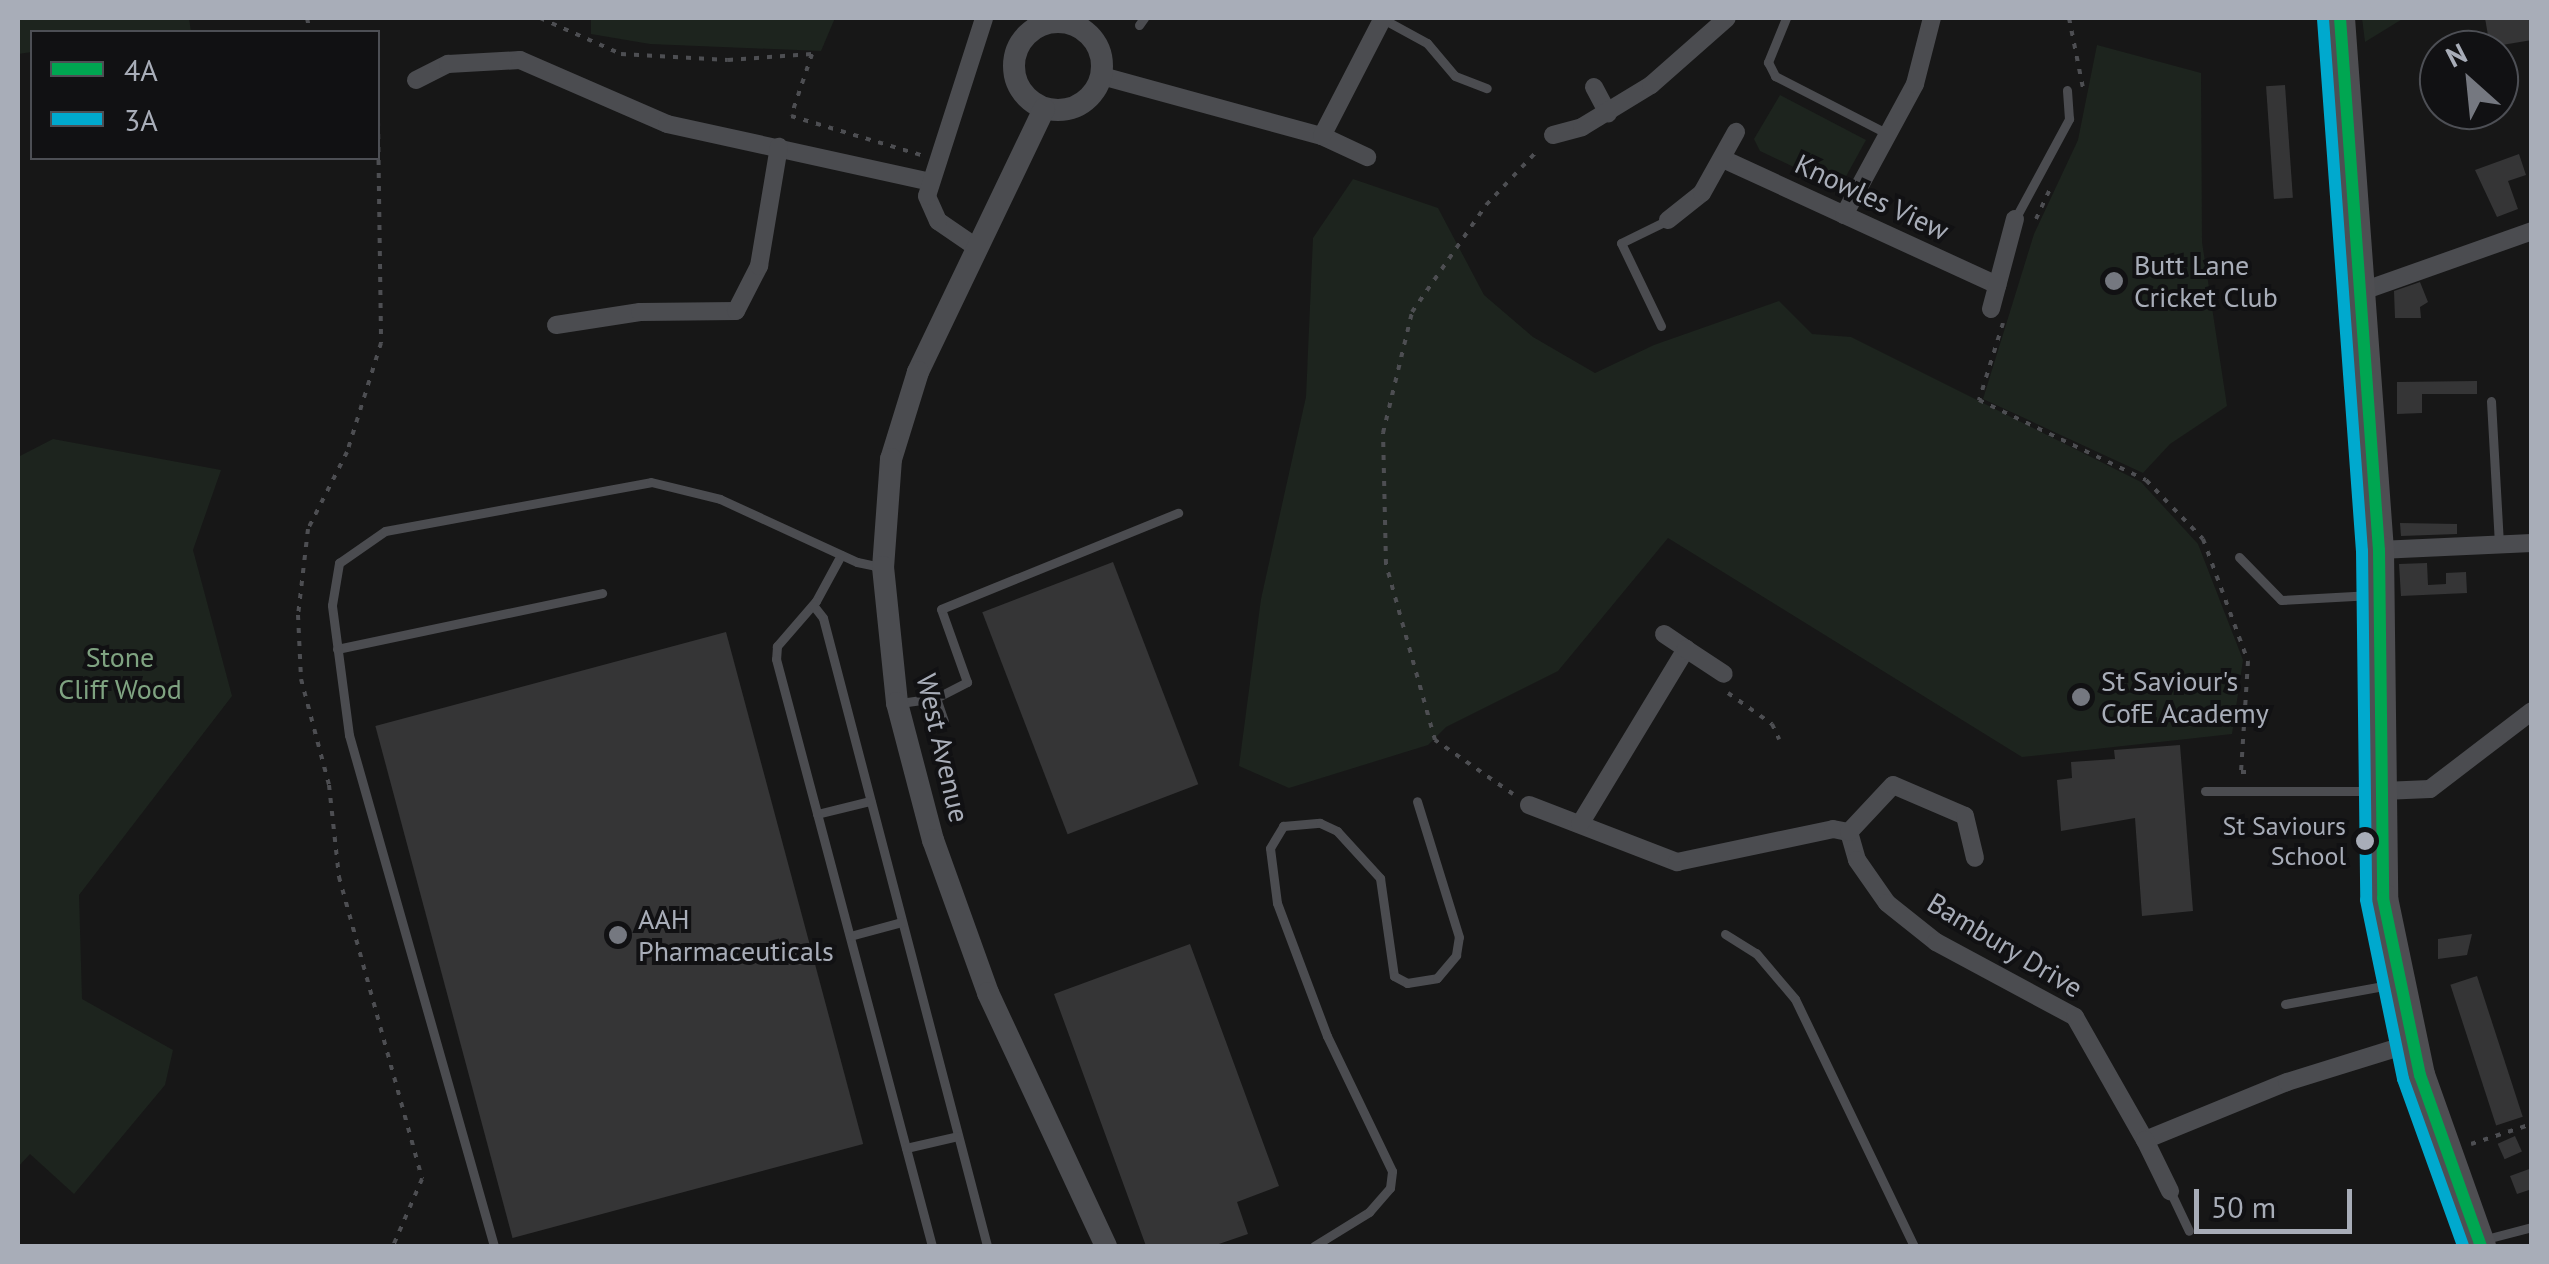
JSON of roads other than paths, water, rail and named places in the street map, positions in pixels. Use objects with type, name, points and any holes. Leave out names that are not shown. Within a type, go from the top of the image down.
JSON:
[{"type":"highway","points":[[2340,18],[2379,550],[2383,898],[2412,1043],[2480,1244]]},
{"type":"street","points":[[973,245],[938,221],[926,196],[984,18]]},
{"type":"street","points":[[1322,136],[1383,18]]},
{"type":"street","points":[[1844,214],[1915,84],[1932,18]]},
{"type":"street","points":[[1552,135],[1608,113],[1706,43],[1722,19]]},
{"type":"street","points":[[1056,20],[1088,33],[1101,54],[1102,76],[1087,101],[1066,110],[1044,109],[1016,84],[1014,60],[1022,40],[1056,20]]},
{"type":"street","points":[[416,80],[448,64],[520,60],[628,112],[930,182]]},
{"type":"street","points":[[1102,76],[1322,136],[1368,158]]},
{"type":"street","points":[[1594,86],[1608,113]]},
{"type":"street","name":"West Avenue","points":[[1044,109],[973,245],[918,372],[891,459],[883,568],[897,704],[933,840],[988,993],[1106,1246]]},
{"type":"street","points":[[1668,220],[1702,193],[1736,132]]},
{"type":"street","points":[[556,325],[621,314],[736,311],[760,266],[779,147]]},
{"type":"street","name":"Knowles View","points":[[1723,159],[1998,285]]},
{"type":"street","points":[[1998,312],[1998,285],[2024,222]]},
{"type":"street","points":[[2360,292],[2532,231]]},
{"type":"street","points":[[2379,550],[2532,543]]},
{"type":"street","points":[[1664,634],[1724,674]]},
{"type":"street","points":[[1580,824],[1686,649]]},
{"type":"street","points":[[2383,791],[2430,789],[2532,711]]},
{"type":"street","points":[[1529,805],[1677,862],[1833,829],[1849,832],[1893,784],[1965,816],[1975,858]]},
{"type":"street","name":"Bambury Drive","points":[[1849,832],[1858,860],[1888,903],[1936,942],[2075,1017],[2170,1191]]},
{"type":"street","points":[[2145,1140],[2287,1082],[2412,1043]]},
{"type":"lane","points":[[1383,18],[1427,43],[1456,76],[1487,88]]},
{"type":"lane","points":[[1786,18],[1768,62],[1776,76],[1888,134]]},
{"type":"lane","points":[[2024,222],[2069,118],[2067,90]]},
{"type":"lane","points":[[1661,326],[1620,243],[1668,220]]},
{"type":"lane","points":[[2490,401],[2499,544]]},
{"type":"lane","points":[[494,1246],[349,735],[332,582],[338,563],[366,538],[442,520],[668,482],[840,555],[883,568]]},
{"type":"lane","points":[[897,704],[936,698],[966,682],[941,609],[1178,514]]},
{"type":"lane","points":[[840,555],[813,604],[777,646],[776,659],[932,1246]]},
{"type":"lane","points":[[2239,557],[2280,600],[2380,594]]},
{"type":"lane","points":[[337,649],[602,593]]},
{"type":"lane","points":[[813,604],[822,618],[986,1246]]},
{"type":"lane","points":[[936,698],[944,721]]},
{"type":"lane","points":[[2204,792],[2383,791]]},
{"type":"lane","points":[[817,814],[870,800]]},
{"type":"lane","points":[[1314,1246],[1369,1212],[1390,1188],[1392,1171],[1327,1036],[1276,903],[1270,848],[1283,826],[1320,823],[1337,831],[1380,878],[1394,976],[1406,983],[1437,978],[1456,955],[1460,937],[1417,801]]},
{"type":"lane","points":[[850,936],[902,922]]},
{"type":"lane","points":[[1724,934],[1756,953],[1809,1022],[1914,1246]]},
{"type":"lane","points":[[2285,1004],[2397,983]]},
{"type":"lane","points":[[906,1148],[958,1136]]},
{"type":"lane","points":[[2170,1191],[2189,1230]]},
{"type":"lane","points":[[2480,1244],[2532,1226]]},
{"type":"place","name":"Butt Lane Cricket Club","points":[[2114,281]]},
{"type":"place","name":"St Saviour's CofE Academy","points":[[2081,697]]},
{"type":"place","name":"St Saviours School","points":[[2365,841]]},
{"type":"place","name":"AAH Pharmaceuticals","points":[[618,935]]},
{"type":"park label","name":"Stone Cliff Wood","points":[[120,673]]}]
